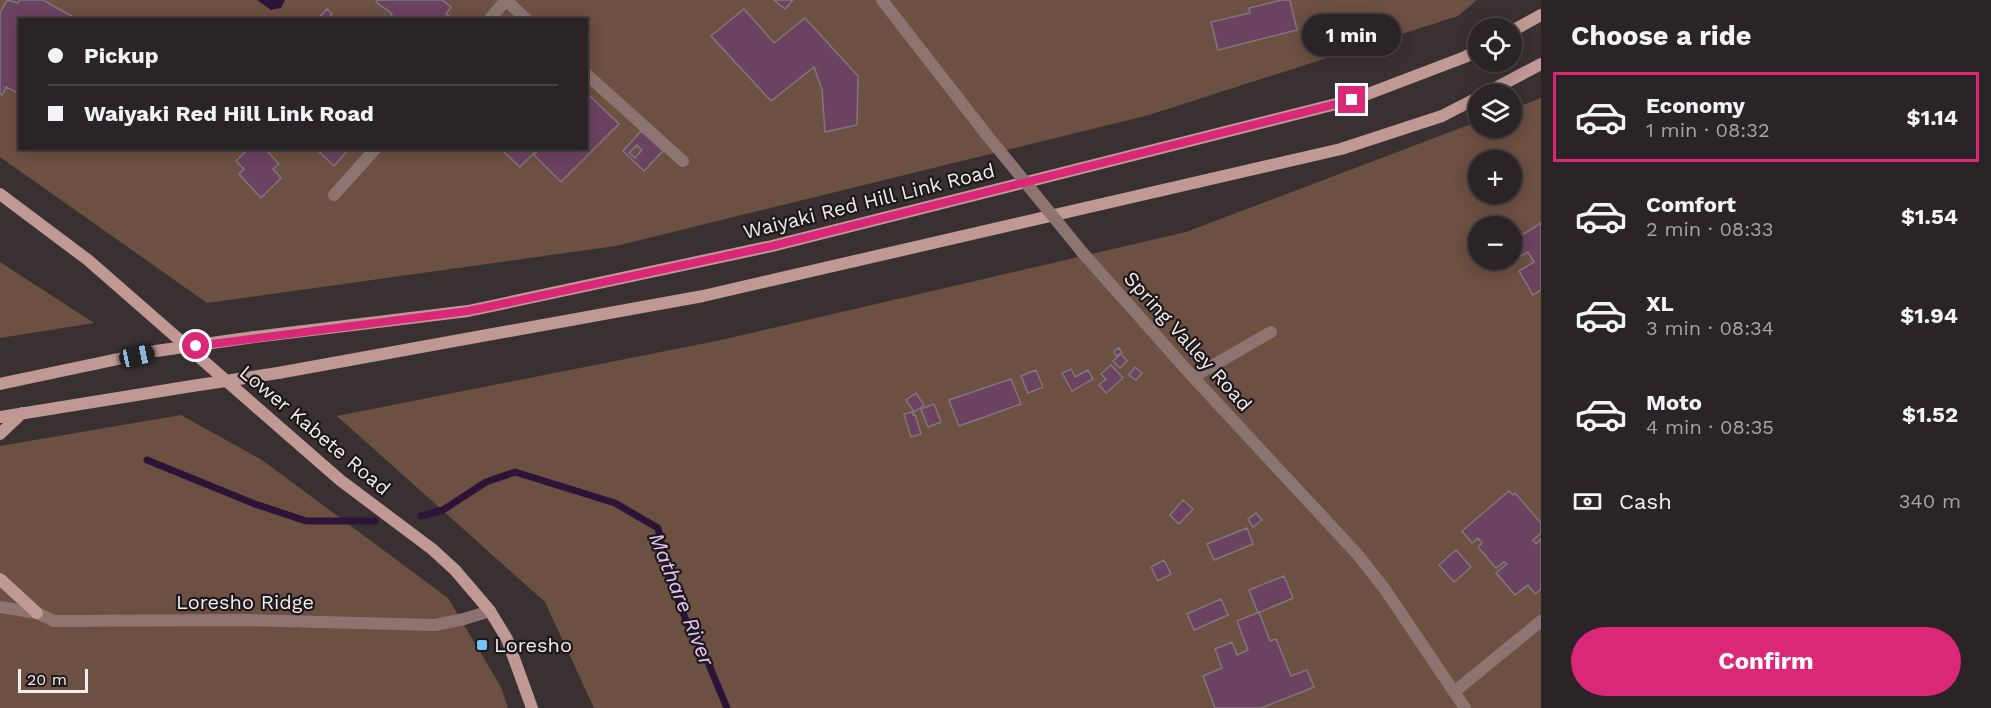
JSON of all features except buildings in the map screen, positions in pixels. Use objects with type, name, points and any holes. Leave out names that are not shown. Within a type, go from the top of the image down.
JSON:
[{"type":"main road","points":[[1522,25],[1541,15]]},
{"type":"main road","name":"Waiyaki Red Hill Link Road","points":[[0,384],[156,351],[468,311],[772,246],[1352,100],[1468,55]]},
{"type":"main road","points":[[1503,84],[1541,64]]},
{"type":"main road","points":[[0,417],[278,373],[703,296],[1341,149],[1442,116],[1468,103]]},
{"type":"main road","name":"Lower Kabete Road","points":[[0,194],[88,260],[340,480],[432,549],[455,570],[490,611],[507,639],[532,708]]},
{"type":"main road","points":[[0,434],[22,413]]},
{"type":"main road","points":[[0,579],[37,613]]},
{"type":"street","points":[[491,18],[506,0],[525,18]]},
{"type":"street","name":"Spring Valley Road","points":[[882,0],[986,134],[1082,252],[1193,377],[1358,555],[1384,588],[1465,708]]},
{"type":"street","points":[[588,76],[682,161]]},
{"type":"street","points":[[334,195],[374,150]]},
{"type":"street","points":[[1193,377],[1270,332]]},
{"type":"street","name":"Loresho Ridge","points":[[0,607],[37,613],[54,621],[247,620],[435,625],[464,620],[490,611]]},
{"type":"street","points":[[1454,692],[1541,621]]},
{"type":"shaded area","points":[[0,0],[1477,0],[1458,16],[1149,115],[616,246],[207,303],[0,157]]},
{"type":"shaded area","points":[[257,0],[285,0],[281,8],[271,10]]},
{"type":"shaded area","points":[[1541,98],[1541,708],[594,708],[545,602],[337,416],[721,340],[1186,232],[1468,125],[1468,138],[1522,138],[1522,105]]},
{"type":"shaded area","points":[[0,262],[94,323],[0,338]]},
{"type":"shaded area","points":[[181,415],[262,460],[448,598],[501,687],[508,708],[0,708],[0,446]]},
{"type":"waterway","points":[[147,460],[255,504],[306,521],[375,521]]},
{"type":"waterway","name":"Mathare River","points":[[421,516],[443,510],[486,482],[515,472],[615,503],[658,528],[669,577],[687,623],[707,660],[727,708]]},
{"type":"place","name":"Loresho","points":[[482,645]]},
{"type":"route","points":[[196,346],[492,306],[772,246],[1352,100]]}]
